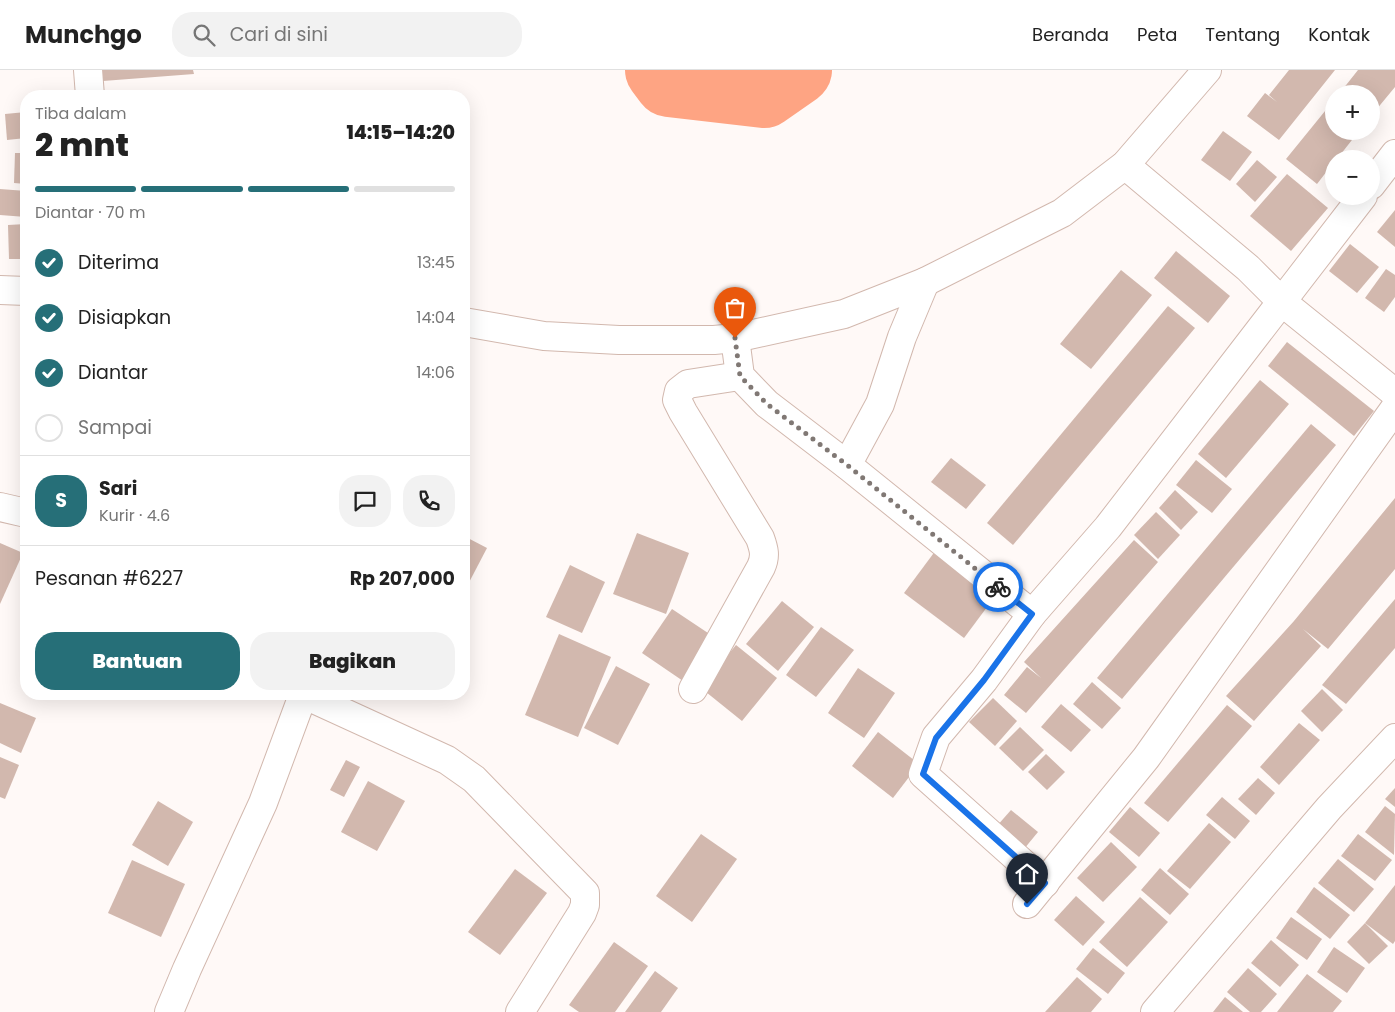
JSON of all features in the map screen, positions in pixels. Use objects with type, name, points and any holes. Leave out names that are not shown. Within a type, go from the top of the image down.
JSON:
[{"type":"street","points":[[88,70],[90,90]]},
{"type":"street","points":[[470,323],[544,336],[619,340],[735,338],[844,314],[925,282],[1062,213],[1125,165],[1207,70]]},
{"type":"street","points":[[1380,173],[1395,154]]},
{"type":"street","points":[[1125,165],[1248,268],[1282,302],[1395,393]]},
{"type":"street","points":[[1045,883],[923,774],[936,738],[984,680],[1032,614],[1108,527],[1356,205]]},
{"type":"street","points":[[847,465],[880,404],[902,337],[925,282]]},
{"type":"street","points":[[0,290],[20,291]]},
{"type":"street","points":[[735,338],[740,376],[767,404],[847,465],[1032,614]]},
{"type":"street","points":[[693,689],[761,567],[764,549],[760,538],[677,400],[679,391],[688,384],[740,376]]},
{"type":"street","points":[[1027,904],[1146,758],[1395,408]]},
{"type":"street","points":[[0,507],[20,511]]},
{"type":"street","points":[[170,1012],[187,969],[263,803],[301,700]]},
{"type":"street","points":[[316,700],[447,760],[474,779],[585,893],[585,905],[582,913],[520,1012]]},
{"type":"street","points":[[1155,1012],[1329,808],[1395,738]]},
{"type":"building","points":[[102,70],[193,70],[194,74],[103,81]]},
{"type":"building","points":[[1289,70],[1335,70],[1279,140],[1247,116],[1265,93],[1277,102],[1269,95]]},
{"type":"building","points":[[1358,70],[1395,70],[1395,87],[1380,105],[1380,85],[1346,85]]},
{"type":"building","points":[[1325,111],[1325,140],[1352,140],[1344,150],[1325,150],[1325,174],[1317,184],[1286,159]]},
{"type":"building","points":[[20,113],[20,139],[7,140],[5,114]]},
{"type":"building","points":[[1223,131],[1252,152],[1230,181],[1201,160]]},
{"type":"building","points":[[15,153],[20,153],[20,184],[14,183]]},
{"type":"building","points":[[1257,160],[1277,177],[1255,202],[1236,184]]},
{"type":"building","points":[[1287,174],[1328,208],[1291,251],[1250,216]]},
{"type":"building","points":[[0,189],[20,191],[20,217],[0,215]]},
{"type":"building","points":[[1395,210],[1395,247],[1377,232]]},
{"type":"building","points":[[20,224],[20,259],[9,259],[8,225]]},
{"type":"building","points":[[1350,244],[1379,267],[1357,293],[1329,271]]},
{"type":"building","points":[[1176,251],[1230,296],[1208,323],[1154,278]]},
{"type":"building","points":[[1386,269],[1395,275],[1395,297],[1384,312],[1365,298]]},
{"type":"building","points":[[1121,270],[1152,295],[1091,369],[1060,344]]},
{"type":"building","points":[[1168,306],[1195,328],[1013,545],[987,523]]},
{"type":"building","points":[[1287,342],[1374,411],[1354,436],[1268,366]]},
{"type":"building","points":[[1260,380],[1289,404],[1226,478],[1198,454]]},
{"type":"building","points":[[1311,424],[1336,445],[1122,699],[1097,678]]},
{"type":"building","points":[[951,458],[986,485],[966,509],[931,482]]},
{"type":"building","points":[[1196,460],[1232,489],[1212,513],[1176,485]]},
{"type":"building","points":[[1175,490],[1198,512],[1181,530],[1159,508]]},
{"type":"building","points":[[1395,498],[1395,569],[1328,649],[1303,629],[1321,646],[1254,721],[1226,696],[1294,621]]},
{"type":"building","points":[[1156,512],[1180,535],[1158,559],[1134,535]]},
{"type":"building","points":[[637,533],[689,553],[666,614],[613,594]]},
{"type":"building","points":[[470,539],[487,548],[470,581]]},
{"type":"building","points":[[1134,540],[1158,562],[1026,713],[1004,695],[1027,667],[1041,678],[1024,662]]},
{"type":"building","points":[[0,543],[20,552],[20,560],[0,604]]},
{"type":"building","points":[[936,550],[996,595],[964,638],[904,593]]},
{"type":"building","points":[[570,565],[605,582],[582,633],[546,617]]},
{"type":"building","points":[[1395,599],[1395,648],[1346,704],[1322,685]]},
{"type":"building","points":[[782,601],[814,627],[778,671],[746,644]]},
{"type":"building","points":[[672,609],[717,639],[686,683],[642,653]]},
{"type":"building","points":[[821,627],[854,650],[816,697],[786,675]]},
{"type":"building","points":[[559,634],[611,657],[578,737],[525,715]]},
{"type":"building","points":[[736,645],[777,678],[742,721],[701,688]]},
{"type":"building","points":[[616,666],[650,684],[618,745],[584,728]]},
{"type":"building","points":[[858,668],[895,693],[864,738],[828,713]]},
{"type":"building","points":[[1092,682],[1121,708],[1102,729],[1073,704]]},
{"type":"building","points":[[1322,689],[1343,710],[1322,732],[1301,711]]},
{"type":"building","points":[[993,698],[1017,721],[995,746],[969,722]]},
{"type":"building","points":[[0,703],[36,718],[21,753],[0,743]]},
{"type":"building","points":[[1061,704],[1091,730],[1071,752],[1041,727]]},
{"type":"building","points":[[1227,705],[1252,726],[1168,822],[1144,803]]},
{"type":"building","points":[[1299,723],[1320,740],[1279,785],[1260,767]]},
{"type":"building","points":[[1020,727],[1044,750],[1023,771],[999,748]]},
{"type":"building","points":[[878,732],[919,764],[893,798],[852,766]]},
{"type":"building","points":[[1046,754],[1065,772],[1047,790],[1028,772]]},
{"type":"building","points":[[0,757],[19,765],[5,799],[0,797]]},
{"type":"building","points":[[346,760],[360,767],[344,797],[330,790]]},
{"type":"building","points":[[1258,778],[1275,793],[1256,815],[1238,799]]},
{"type":"building","points":[[368,781],[405,801],[377,851],[341,832]]},
{"type":"building","points":[[1395,788],[1395,807],[1385,799]]},
{"type":"building","points":[[1222,797],[1250,821],[1235,839],[1206,815]]},
{"type":"building","points":[[158,801],[193,822],[168,866],[132,845]]},
{"type":"building","points":[[1385,806],[1395,814],[1394,855],[1365,832]]},
{"type":"building","points":[[1130,807],[1160,833],[1139,857],[1109,832]]},
{"type":"building","points":[[1011,810],[1038,832],[1024,849],[996,827]]},
{"type":"building","points":[[1209,823],[1231,842],[1190,889],[1167,871]]},
{"type":"building","points":[[701,834],[737,859],[692,922],[656,896]]},
{"type":"building","points":[[1358,834],[1392,860],[1375,881],[1341,856]]},
{"type":"building","points":[[1111,842],[1137,867],[1103,902],[1077,878]]},
{"type":"building","points":[[1338,859],[1374,889],[1354,912],[1318,883]]},
{"type":"building","points":[[132,860],[185,884],[161,937],[108,913]]},
{"type":"building","points":[[1160,868],[1189,894],[1170,915],[1141,890]]},
{"type":"building","points":[[515,869],[547,893],[500,955],[468,932]]},
{"type":"building","points":[[1395,885],[1395,941],[1393,944],[1365,923]]},
{"type":"building","points":[[1314,887],[1350,915],[1330,939],[1296,912]]},
{"type":"building","points":[[1076,896],[1105,922],[1083,946],[1054,920]]},
{"type":"building","points":[[1140,897],[1168,922],[1127,967],[1099,942]]},
{"type":"building","points":[[1291,917],[1322,939],[1307,960],[1276,938]]},
{"type":"building","points":[[1365,923],[1388,946],[1369,964],[1347,942]]},
{"type":"building","points":[[1271,940],[1299,965],[1280,987],[1251,963]]},
{"type":"building","points":[[614,942],[648,966],[615,1012],[579,1012],[569,1005]]},
{"type":"building","points":[[1334,947],[1365,968],[1347,993],[1317,972]]},
{"type":"building","points":[[1093,948],[1125,973],[1108,994],[1076,969]]},
{"type":"building","points":[[1248,968],[1277,994],[1261,1012],[1250,1012],[1227,992]]},
{"type":"building","points":[[655,971],[678,988],[661,1012],[625,1012]]},
{"type":"building","points":[[1307,974],[1342,1001],[1333,1012],[1277,1012]]},
{"type":"building","points":[[1077,977],[1102,999],[1091,1012],[1045,1012]]},
{"type":"building","points":[[1225,997],[1243,1012],[1213,1012]]},
{"type":"waterway","points":[[660,70],[669,82],[764,93],[797,70]]},
{"type":"way so far","points":[[735,338],[740,376],[767,404],[847,465],[998,587]]},
{"type":"route","points":[[998,587],[1032,614],[984,680],[936,738],[923,774],[1045,883],[1027,904]]}]
